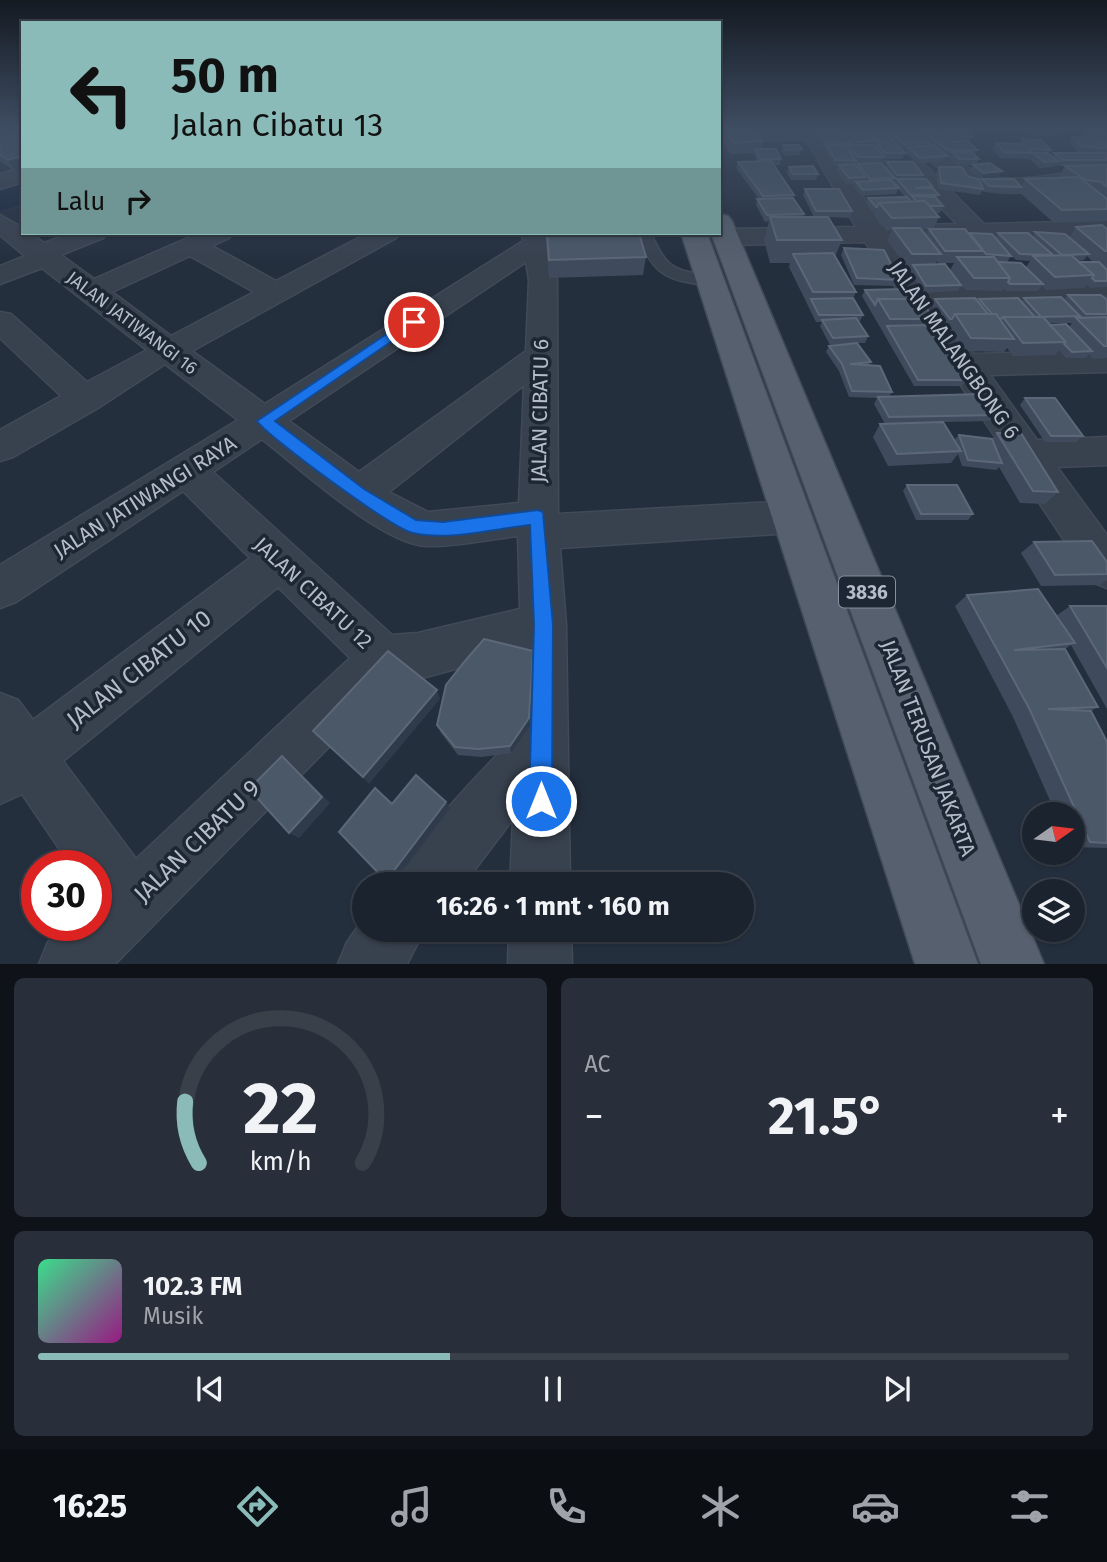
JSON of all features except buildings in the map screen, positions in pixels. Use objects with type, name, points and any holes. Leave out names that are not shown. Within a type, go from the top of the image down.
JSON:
[{"type":"main road","name":"3836","points":[[713,235],[710,281],[947,964]]},
{"type":"main road","name":"JALAN TERUSAN JAKARTA","points":[[715,235],[1013,964]]},
{"type":"street","name":"JALAN MALANGBONG 6","points":[[833,173],[916,297],[1107,569]]},
{"type":"street","points":[[919,173],[979,233]]},
{"type":"street","points":[[965,173],[983,183],[1014,183],[1107,173]]},
{"type":"street","points":[[0,221],[21,212]]},
{"type":"street","name":"JALAN JATIWANGI 16","points":[[0,221],[41,256],[92,291],[160,355],[264,421],[359,493],[413,527],[428,529],[792,517]]},
{"type":"street","points":[[721,230],[873,234],[1107,229]]},
{"type":"street","points":[[0,276],[89,235]]},
{"type":"street","points":[[92,291],[216,235]]},
{"type":"street","points":[[332,235],[359,248]]},
{"type":"street","points":[[0,447],[86,400],[160,355],[383,235]]},
{"type":"street","name":"JALAN CIBATU 6","points":[[536,239],[543,280],[538,525],[544,625],[540,872]]},
{"type":"street","name":"JALAN JATIWANGI RAYA","points":[[0,588],[264,421],[536,239]]},
{"type":"street","points":[[191,246],[277,293]]},
{"type":"street","points":[[916,297],[1107,293]]},
{"type":"street","points":[[0,321],[86,400]]},
{"type":"street","points":[[359,493],[542,355]]},
{"type":"street","points":[[965,365],[1107,361]]},
{"type":"street","points":[[1027,454],[1107,451]]},
{"type":"street","name":"JALAN CIBATU 12","points":[[187,471],[383,659],[418,656],[544,625]]},
{"type":"street","name":"JALAN CIBATU 10","points":[[9,750],[279,561]]},
{"type":"street","name":"JALAN CIBATU 9","points":[[70,964],[383,659]]},
{"type":"street","points":[[437,872],[480,815],[541,746]]},
{"type":"street","points":[[9,750],[132,904]]},
{"type":"street","points":[[369,964],[385,942]]},
{"type":"street","points":[[540,942],[540,964]]},
{"type":"lane","points":[[645,235],[655,264],[664,271],[710,281]]},
{"type":"waterway","points":[[0,199],[21,192]]},
{"type":"route","points":[[414,322],[264,421],[359,493],[413,527],[443,528],[538,517],[544,625],[541,801]]}]
